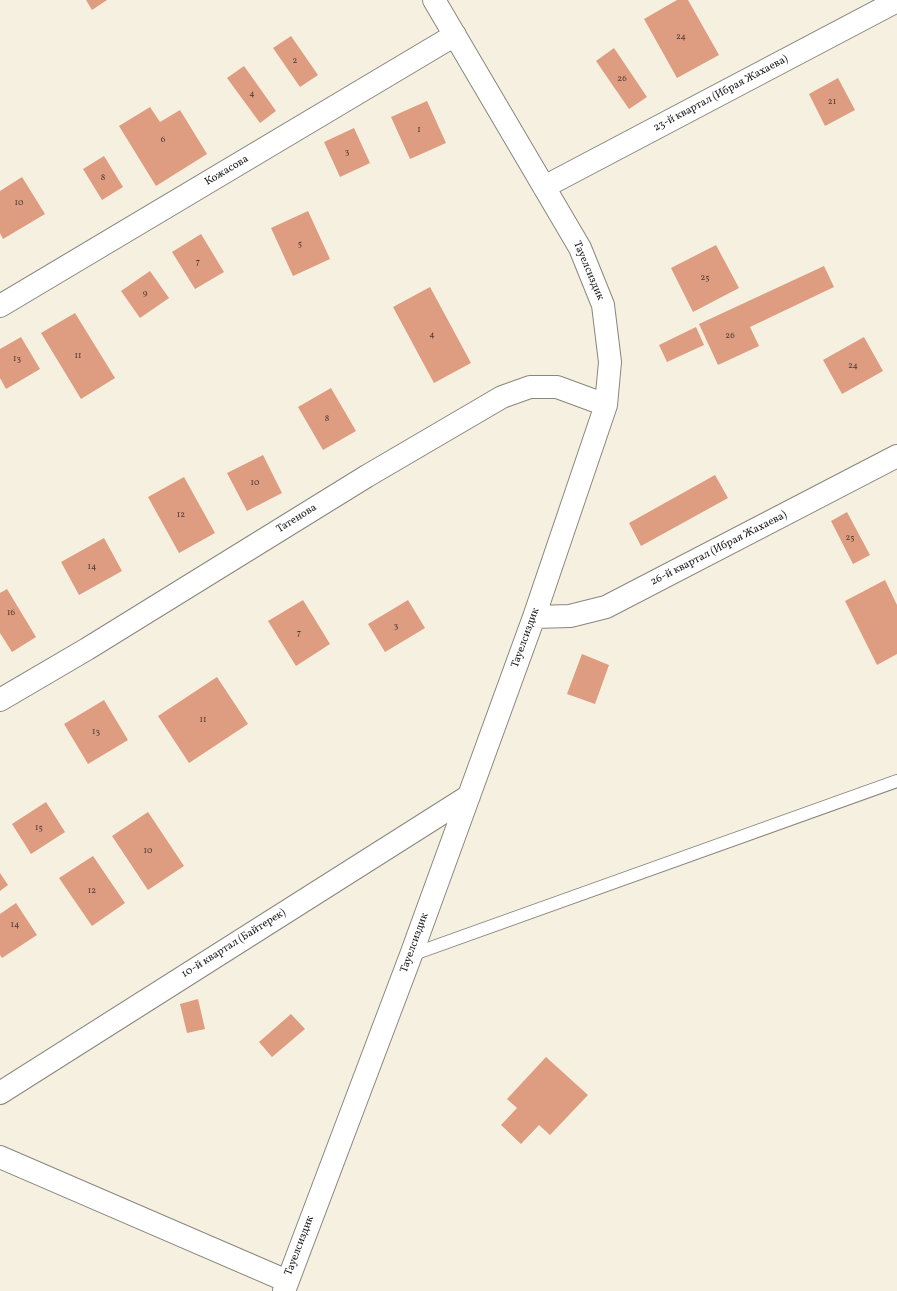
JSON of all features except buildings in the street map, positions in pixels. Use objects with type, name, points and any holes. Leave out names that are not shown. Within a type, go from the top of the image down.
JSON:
[{"type":"street","name":"Тауелсиздик","points":[[285,1286],[411,955],[469,796],[534,617],[606,405],[610,362],[603,305],[580,248],[434,0]]},
{"type":"street","name":"23-й квартал (Ибрая Жахаева)","points":[[544,187],[897,1]]},
{"type":"street","name":"Кожасова","points":[[0,306],[455,35]]},
{"type":"street","name":"Татенова","points":[[0,700],[87,649],[367,476],[502,397],[530,387],[557,387],[606,405]]},
{"type":"street","name":"26-й квартал (Ибрая Жахаева)","points":[[534,617],[570,616],[606,607],[897,456]]},
{"type":"street","name":"10-й квартал (Байтерек)","points":[[0,1093],[469,796]]},
{"type":"street","points":[[0,1157],[285,1286]]},
{"type":"lane","points":[[411,955],[897,781]]}]
